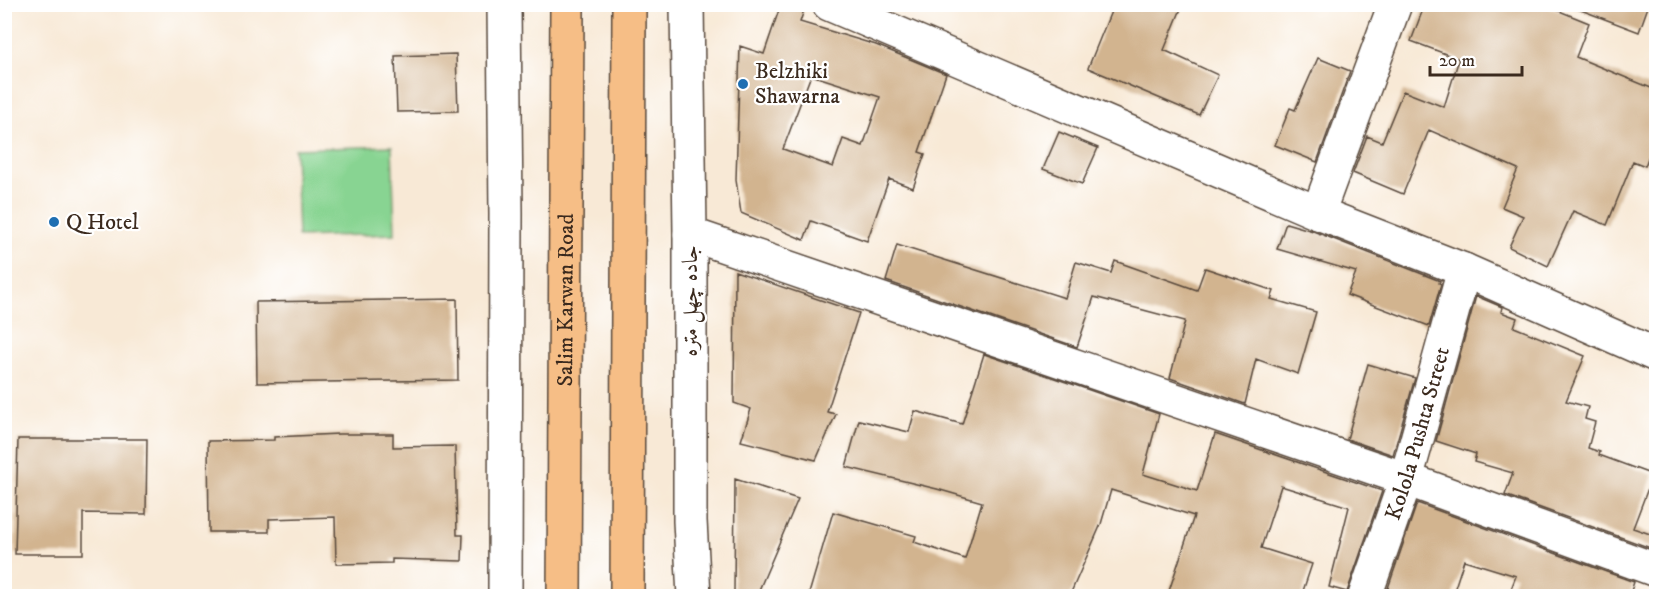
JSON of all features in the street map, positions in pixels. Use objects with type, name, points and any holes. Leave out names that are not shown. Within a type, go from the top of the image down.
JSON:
[{"type":"main road","name":"Salim Karwan Road","points":[[564,597],[567,4]]},
{"type":"main road","points":[[627,597],[629,4]]},
{"type":"street","points":[[504,4],[506,597]]},
{"type":"street","name":"جاده چهل متره","points":[[687,4],[690,521],[694,597]]},
{"type":"street","points":[[829,4],[1318,213],[1464,270],[1656,355]]},
{"type":"street","points":[[1318,213],[1395,4]]},
{"type":"street","points":[[690,234],[1406,479],[1656,570]]},
{"type":"street","name":"Kolola Pushta Street","points":[[1365,597],[1406,479],[1464,270]]},
{"type":"green space","points":[[392,146],[395,234],[298,237],[295,149]]},
{"type":"building","points":[[781,4],[806,4],[800,22],[876,45],[946,74],[919,152],[925,154],[913,188],[889,179],[867,241],[811,221],[804,240],[741,213],[736,180],[740,46],[764,54]],"holes":[[[811,75],[880,97],[863,146],[843,139],[833,167],[783,149]]]},
{"type":"building","points":[[1114,4],[1183,4],[1164,50],[1218,75],[1199,115],[1088,68]]},
{"type":"building","points":[[1425,4],[1542,4],[1589,23],[1576,57],[1656,90],[1656,137],[1645,166],[1633,161],[1607,225],[1573,211],[1548,266],[1509,247],[1523,216],[1502,207],[1518,169],[1429,130],[1403,194],[1353,173],[1367,136],[1382,142],[1403,91],[1444,107],[1459,59],[1411,41]]},
{"type":"building","points":[[1574,4],[1649,4],[1639,32],[1573,7]]},
{"type":"building","points":[[456,54],[458,111],[397,112],[395,56]]},
{"type":"building","points":[[1318,58],[1350,71],[1317,162],[1275,145],[1290,108],[1295,110]]},
{"type":"building","points":[[1059,132],[1098,148],[1082,184],[1043,169]]},
{"type":"building","points":[[1286,223],[1313,231],[1440,281],[1429,326],[1347,295],[1356,272],[1277,249]]},
{"type":"building","points":[[897,245],[1065,298],[1076,262],[1111,273],[1115,261],[1197,290],[1205,268],[1274,291],[1271,299],[1316,312],[1298,374],[1256,359],[1245,404],[1170,378],[1185,321],[1094,297],[1077,347],[886,281]]},
{"type":"building","points":[[735,271],[859,313],[827,412],[836,414],[816,460],[741,441],[751,409],[734,403]]},
{"type":"building","points":[[1476,296],[1502,307],[1501,312],[1517,318],[1514,327],[1585,356],[1566,401],[1588,407],[1585,419],[1595,422],[1588,448],[1600,452],[1599,455],[1653,475],[1633,528],[1656,536],[1656,550],[1505,495],[1513,473],[1474,462],[1476,454],[1436,441]]},
{"type":"building","points":[[457,299],[458,380],[257,383],[256,302]]},
{"type":"building","points":[[984,354],[1159,414],[1143,474],[1197,491],[1215,434],[1382,491],[1347,592],[1329,587],[1349,507],[1281,486],[1261,548],[1312,564],[1301,597],[1167,597],[1194,516],[1111,490],[1101,524],[1069,597],[808,597],[833,512],[916,536],[914,542],[965,559],[982,502],[846,467],[859,420],[909,432],[915,411],[962,424]]},
{"type":"building","points":[[1368,364],[1415,378],[1393,455],[1347,439]]},
{"type":"building","points":[[393,434],[393,447],[455,446],[457,535],[463,535],[462,561],[392,559],[392,563],[336,564],[335,517],[269,519],[269,532],[209,532],[208,441],[274,440],[274,437]]},
{"type":"building","points":[[18,439],[147,439],[146,514],[83,513],[83,554],[15,554]]},
{"type":"building","points":[[735,479],[798,499],[756,597],[744,597],[734,593]]},
{"type":"building","points":[[1417,503],[1634,582],[1629,597],[1508,597],[1516,576],[1464,560],[1452,597],[1385,597]]},
{"type":"place","name":"Belzhiki Shawarna","points":[[743,84]]},
{"type":"place","name":"Q Hotel","points":[[54,222]]}]
